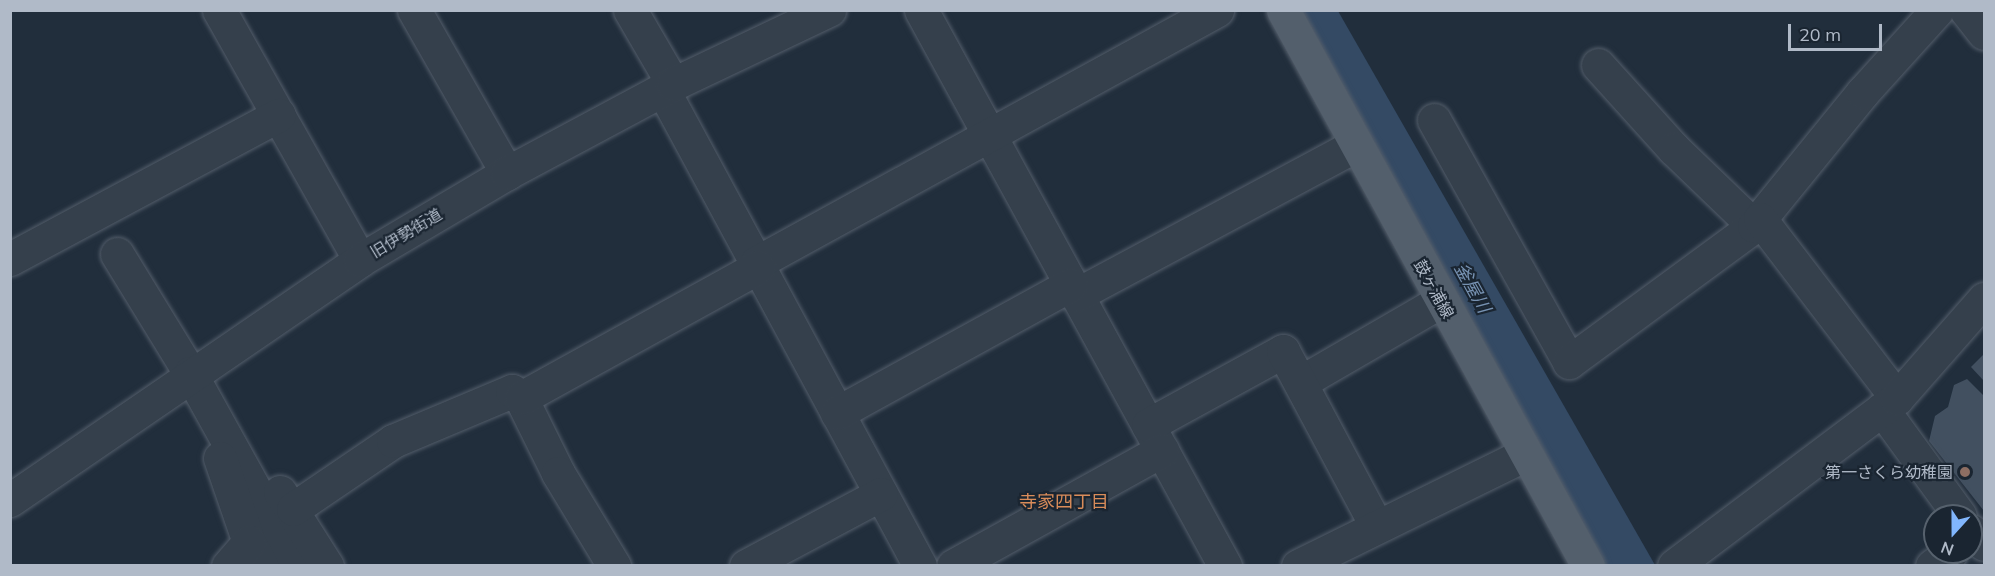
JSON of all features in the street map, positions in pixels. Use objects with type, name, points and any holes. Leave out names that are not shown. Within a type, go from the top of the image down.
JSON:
[{"type":"main road","name":"鼓ヶ浦線","points":[[1283,10],[1354,146],[1588,566]]},
{"type":"street","points":[[219,10],[360,260]]},
{"type":"street","points":[[414,10],[507,173]]},
{"type":"street","points":[[630,10],[757,265],[920,566]]},
{"type":"street","points":[[921,10],[1225,566]]},
{"type":"street","points":[[293,510],[393,441],[517,394],[757,265],[1217,10]]},
{"type":"street","points":[[1434,120],[1569,362],[1757,223],[1863,92],[1937,10]]},
{"type":"street","points":[[1966,10],[1984,33]]},
{"type":"street","name":"旧伊勢街道","points":[[10,500],[190,373],[360,260],[507,173],[668,87],[822,12]]},
{"type":"street","points":[[1598,65],[1674,149],[1757,223],[1889,404],[1952,504]]},
{"type":"street","points":[[10,259],[279,115]]},
{"type":"street","points":[[837,412],[1354,146]]},
{"type":"street","points":[[117,254],[190,373],[297,566]]},
{"type":"street","points":[[1674,565],[1889,404],[1984,299]]},
{"type":"street","points":[[1301,382],[1441,301]]},
{"type":"street","points":[[954,566],[1155,438],[1283,351],[1376,525]]},
{"type":"street","points":[[190,373],[293,510],[327,566]]},
{"type":"street","points":[[190,373],[246,558]]},
{"type":"street","points":[[517,394],[558,474],[614,566]]},
{"type":"street","points":[[1298,566],[1376,525],[1526,454]]},
{"type":"street","points":[[746,566],[881,494]]},
{"type":"water","name":"釜屋川","points":[[1294,11],[1338,11],[1655,565],[1602,565]]},
{"type":"building","points":[[1984,354],[1984,381],[1971,367]]},
{"type":"building","name":"第一さくら幼稚園","points":[[1967,379],[1984,396],[1984,511],[1983,504],[1978,504],[1929,441],[1935,416],[1948,407],[1954,385]]},
{"type":"place","name":"第一さくら幼稚園","points":[[1965,472]]},
{"type":"district","name":"寺家四丁目","points":[[1064,502]]}]
